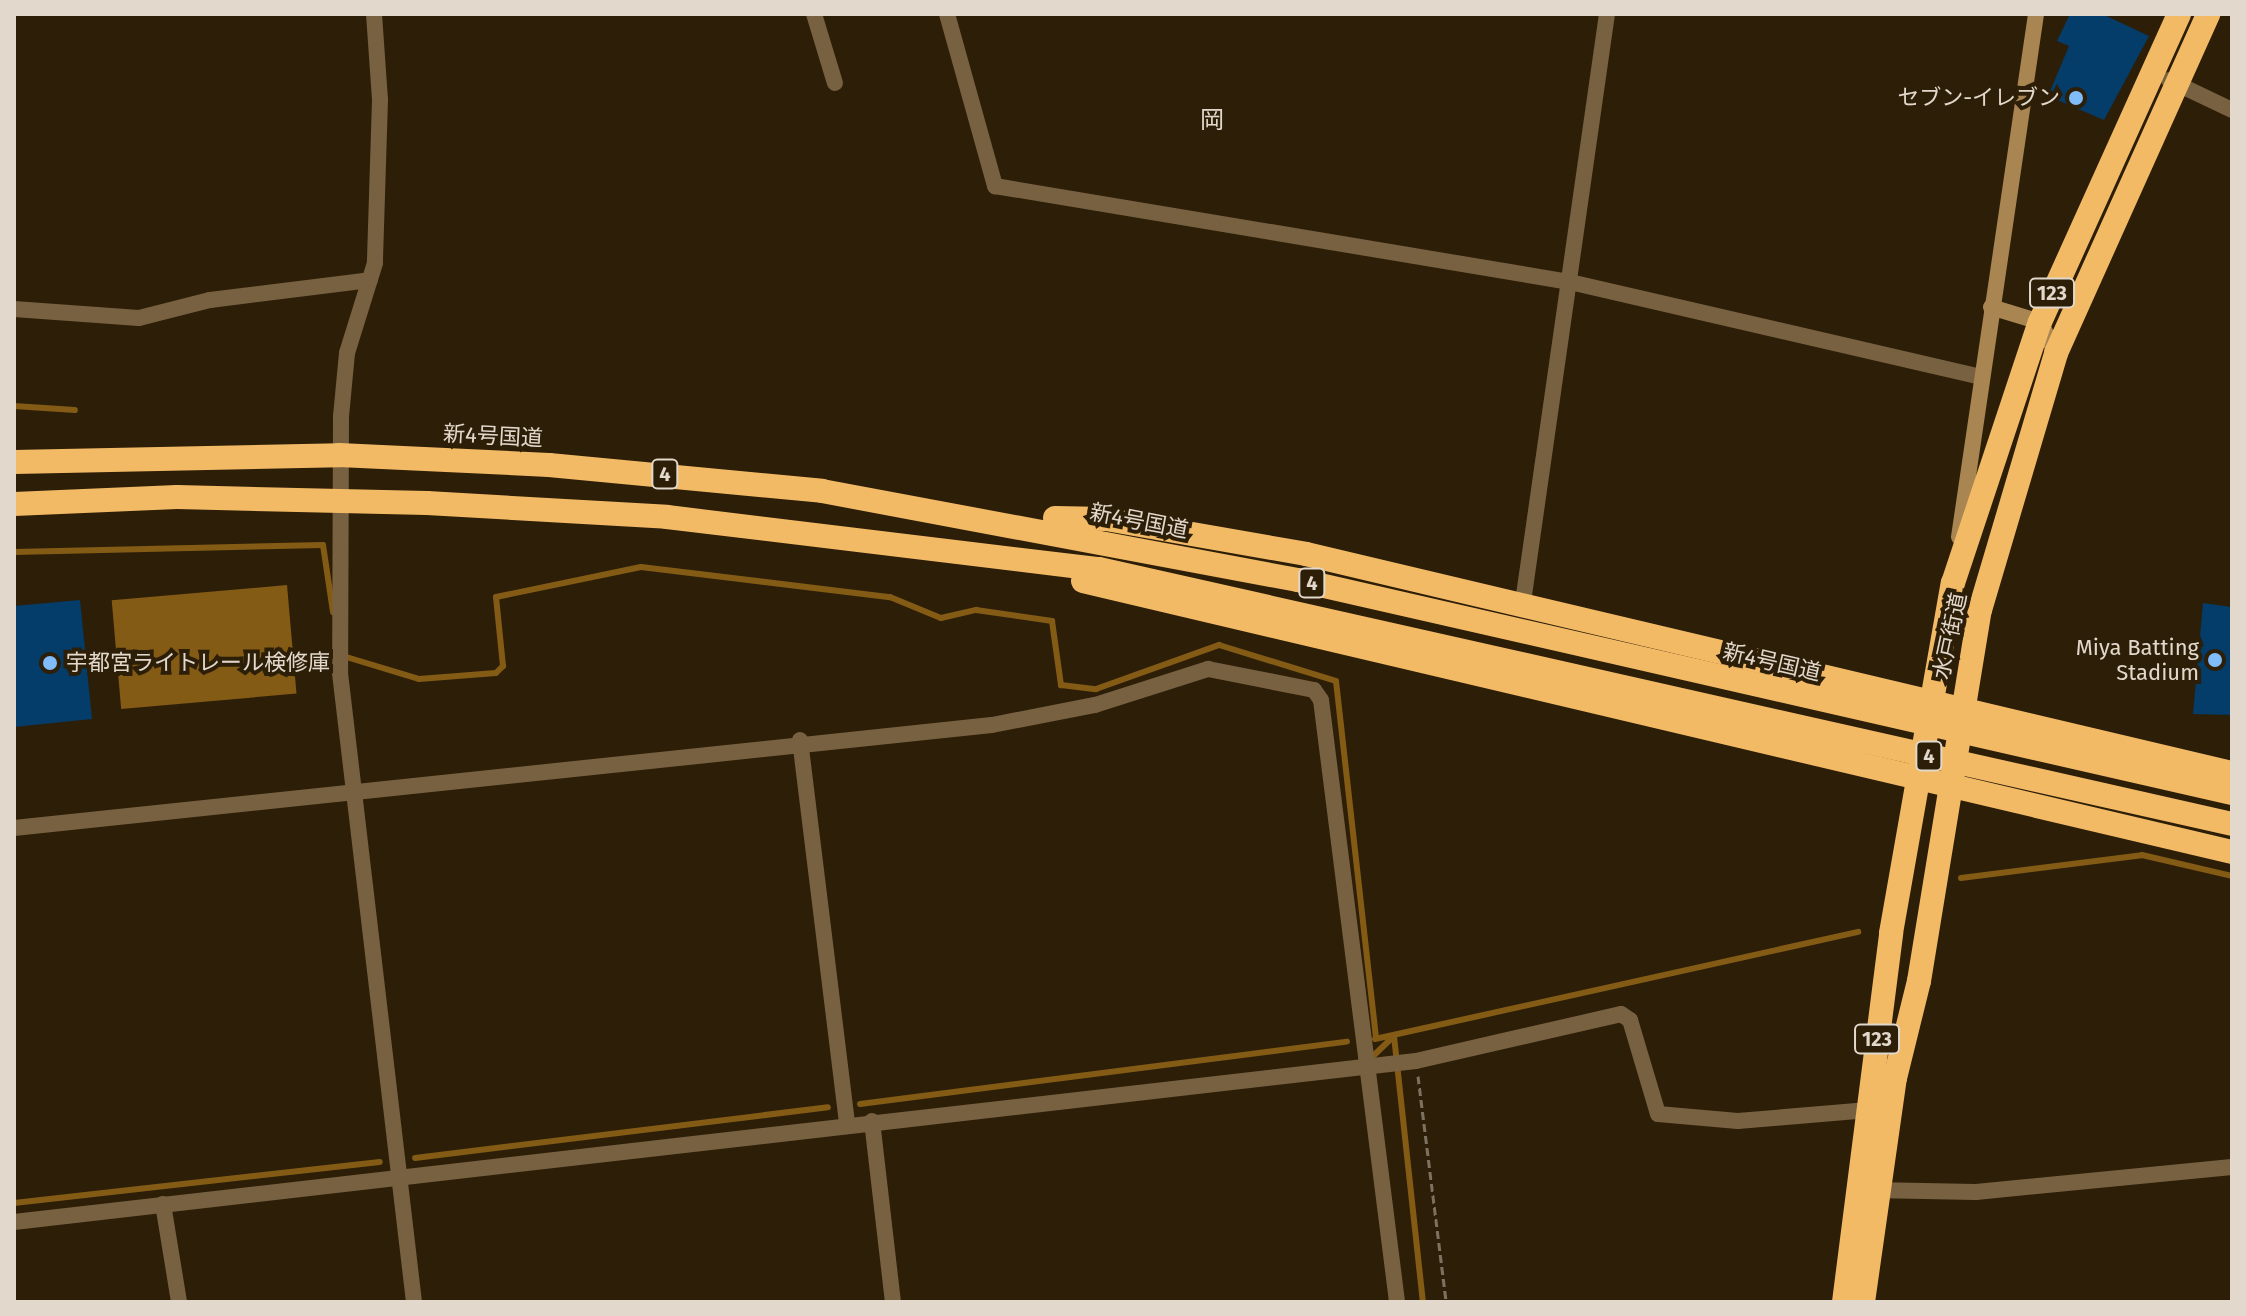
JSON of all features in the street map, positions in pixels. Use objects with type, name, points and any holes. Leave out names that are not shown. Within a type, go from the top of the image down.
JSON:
[{"type":"highway","name":"水戸街道","points":[[1863,1302],[1869,1190],[1869,1110],[1929,701],[1953,583],[2040,322],[2149,72],[2179,14]]},
{"type":"highway","name":"水戸街道","points":[[1844,1302],[1869,1190],[1980,610],[2056,353],[2174,82],[2208,14]]},
{"type":"highway","name":"新4号国道","points":[[14,462],[339,455],[676,475],[989,517],[1634,657],[2232,793]]},
{"type":"highway","name":"4","points":[[14,504],[339,499],[667,517],[1099,569],[2232,824]]},
{"type":"highway","points":[[989,517],[1106,519],[1523,602],[2232,773]]},
{"type":"highway","points":[[984,555],[2232,852]]},
{"type":"street","points":[[374,14],[380,100],[370,280],[347,353],[339,455],[340,673],[414,1302]]},
{"type":"street","points":[[814,14],[835,83]]},
{"type":"street","points":[[947,14],[995,186],[1570,282],[1981,377]]},
{"type":"street","points":[[1523,602],[1607,14]]},
{"type":"street","points":[[1953,583],[2036,14]]},
{"type":"street","points":[[2149,72],[2232,110]]},
{"type":"street","points":[[14,309],[139,318],[210,300],[370,280]]},
{"type":"street","points":[[1991,307],[2040,322],[2056,353]]},
{"type":"street","points":[[14,828],[354,794],[800,740],[992,725],[1095,705],[1208,669],[1314,690],[1321,700],[1397,1302]]},
{"type":"street","points":[[800,740],[847,1124]]},
{"type":"street","points":[[14,1222],[1367,1064],[1416,1061],[1621,1014],[1630,1020],[1658,1114],[1738,1121],[1869,1110]]},
{"type":"street","points":[[872,1121],[893,1302]]},
{"type":"street","points":[[1869,1190],[1976,1192],[2232,1167]]},
{"type":"street","points":[[163,1204],[179,1302]]},
{"type":"path","points":[[1416,1061],[1446,1302]]},
{"type":"shaded area","points":[[287,585],[296,694],[121,709],[112,600]]},
{"type":"building","points":[[2070,14],[2102,14],[2149,36],[2104,120],[2048,96],[2069,46],[2057,41]]},
{"type":"building","name":"宇都宮ライトレール検修庫","points":[[80,600],[92,719],[14,727],[14,606]]},
{"type":"building","name":"Miya Batting Stadium","points":[[2203,603],[2232,607],[2232,715],[2193,714]]},
{"type":"waterway","points":[[14,406],[75,410]]},
{"type":"waterway","points":[[14,552],[323,545],[333,612]]},
{"type":"waterway","points":[[343,656],[419,679],[496,673],[503,666],[496,597],[641,567],[890,597],[941,618],[976,610],[1052,621],[1061,685],[1096,689],[1219,645],[1336,681],[1376,1038]]},
{"type":"waterway","points":[[1961,878],[2142,855],[2232,876]]},
{"type":"waterway","points":[[1375,1039],[1858,932]]},
{"type":"waterway","points":[[1394,1036],[1423,1302]]},
{"type":"waterway","points":[[1368,1061],[1394,1036]]},
{"type":"waterway","points":[[860,1104],[1347,1042]]},
{"type":"waterway","points":[[415,1158],[828,1107]]},
{"type":"waterway","points":[[14,1203],[380,1162]]},
{"type":"place","name":"セブン-イレブン","points":[[2076,98]]},
{"type":"place","name":"Miya Batting Stadium","points":[[2215,660]]},
{"type":"place","name":"宇都宮ライトレール検修庫","points":[[50,663]]},
{"type":"district","name":"岡","points":[[1212,121]]}]
